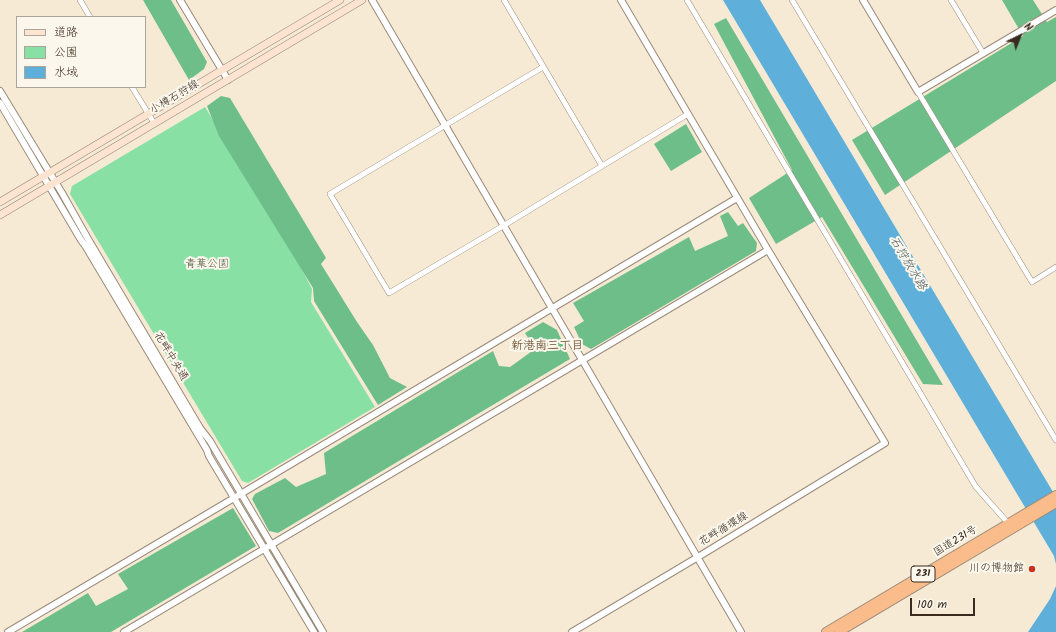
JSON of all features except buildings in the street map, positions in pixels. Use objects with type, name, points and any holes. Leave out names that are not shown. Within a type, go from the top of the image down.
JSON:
[{"type":"highway","name":"国道231号","points":[[839,632],[1023,519],[1056,495]]},
{"type":"highway","name":"国道231号","points":[[826,632],[1008,523],[1023,519],[1056,503]]},
{"type":"main road","name":"小樽石狩線","points":[[0,202],[340,0]]},
{"type":"main road","name":"小樽石狩線","points":[[0,215],[362,0]]},
{"type":"street","points":[[80,0],[89,16]]},
{"type":"street","points":[[180,0],[228,80]]},
{"type":"street","points":[[372,0],[741,632]]},
{"type":"street","points":[[504,0],[602,166]]},
{"type":"street","points":[[124,632],[768,250],[621,0]]},
{"type":"street","points":[[687,0],[976,487],[1008,523]]},
{"type":"street","points":[[792,0],[1056,440]]},
{"type":"street","points":[[863,0],[1032,282],[1056,268]]},
{"type":"street","points":[[951,0],[983,53]]},
{"type":"street","points":[[918,92],[1056,10]]},
{"type":"street","points":[[543,67],[330,194],[389,293],[688,114]]},
{"type":"street","points":[[133,88],[154,124]]},
{"type":"street","name":"花畔中央通","points":[[0,90],[56,182],[200,428],[210,441],[323,632]]},
{"type":"street","name":"花畔中央通","points":[[0,103],[314,632]]},
{"type":"street","points":[[8,632],[738,198]]},
{"type":"street","name":"花畔循環線","points":[[572,632],[885,443],[768,250]]},
{"type":"green space","points":[[143,0],[171,0],[207,62],[204,69],[189,80]]},
{"type":"green space","points":[[1002,0],[1033,0],[1047,22],[1056,17],[1056,81],[885,195],[852,140],[1023,36]]},
{"type":"green space","points":[[726,18],[943,385],[923,384],[822,217],[776,244],[749,198],[792,170],[714,24]]},
{"type":"green space","points":[[221,96],[230,98],[326,258],[321,264],[373,345],[390,378],[407,387],[378,405],[314,301],[313,288],[219,136],[207,106]]},
{"type":"green space","name":"青葉公園","points":[[205,107],[281,230],[312,289],[311,302],[375,407],[248,483],[242,481],[70,194],[72,186]]},
{"type":"green space","points":[[686,124],[702,152],[671,171],[654,144]]},
{"type":"green space","points":[[728,212],[738,226],[743,223],[757,243],[756,251],[591,349],[582,344],[574,327],[584,321],[573,303],[689,237],[695,251],[728,236],[720,216]]},
{"type":"green space","points":[[543,322],[557,330],[570,359],[278,533],[269,531],[252,499],[255,494],[285,478],[296,487],[326,474],[324,453],[493,351],[499,366],[510,367],[535,349],[525,333]]},
{"type":"green space","points":[[233,508],[256,546],[111,632],[22,632],[88,593],[96,606],[128,589],[118,574]]},
{"type":"water","name":"石狩放水路","points":[[723,0],[760,0],[1056,497],[1056,564],[1054,556]]},
{"type":"water","points":[[1056,586],[1056,632],[1028,632],[1050,599]]},
{"type":"place","name":"川の博物館","points":[[1032,569]]},
{"type":"district","name":"新港南三丁目","points":[[547,347]]}]
